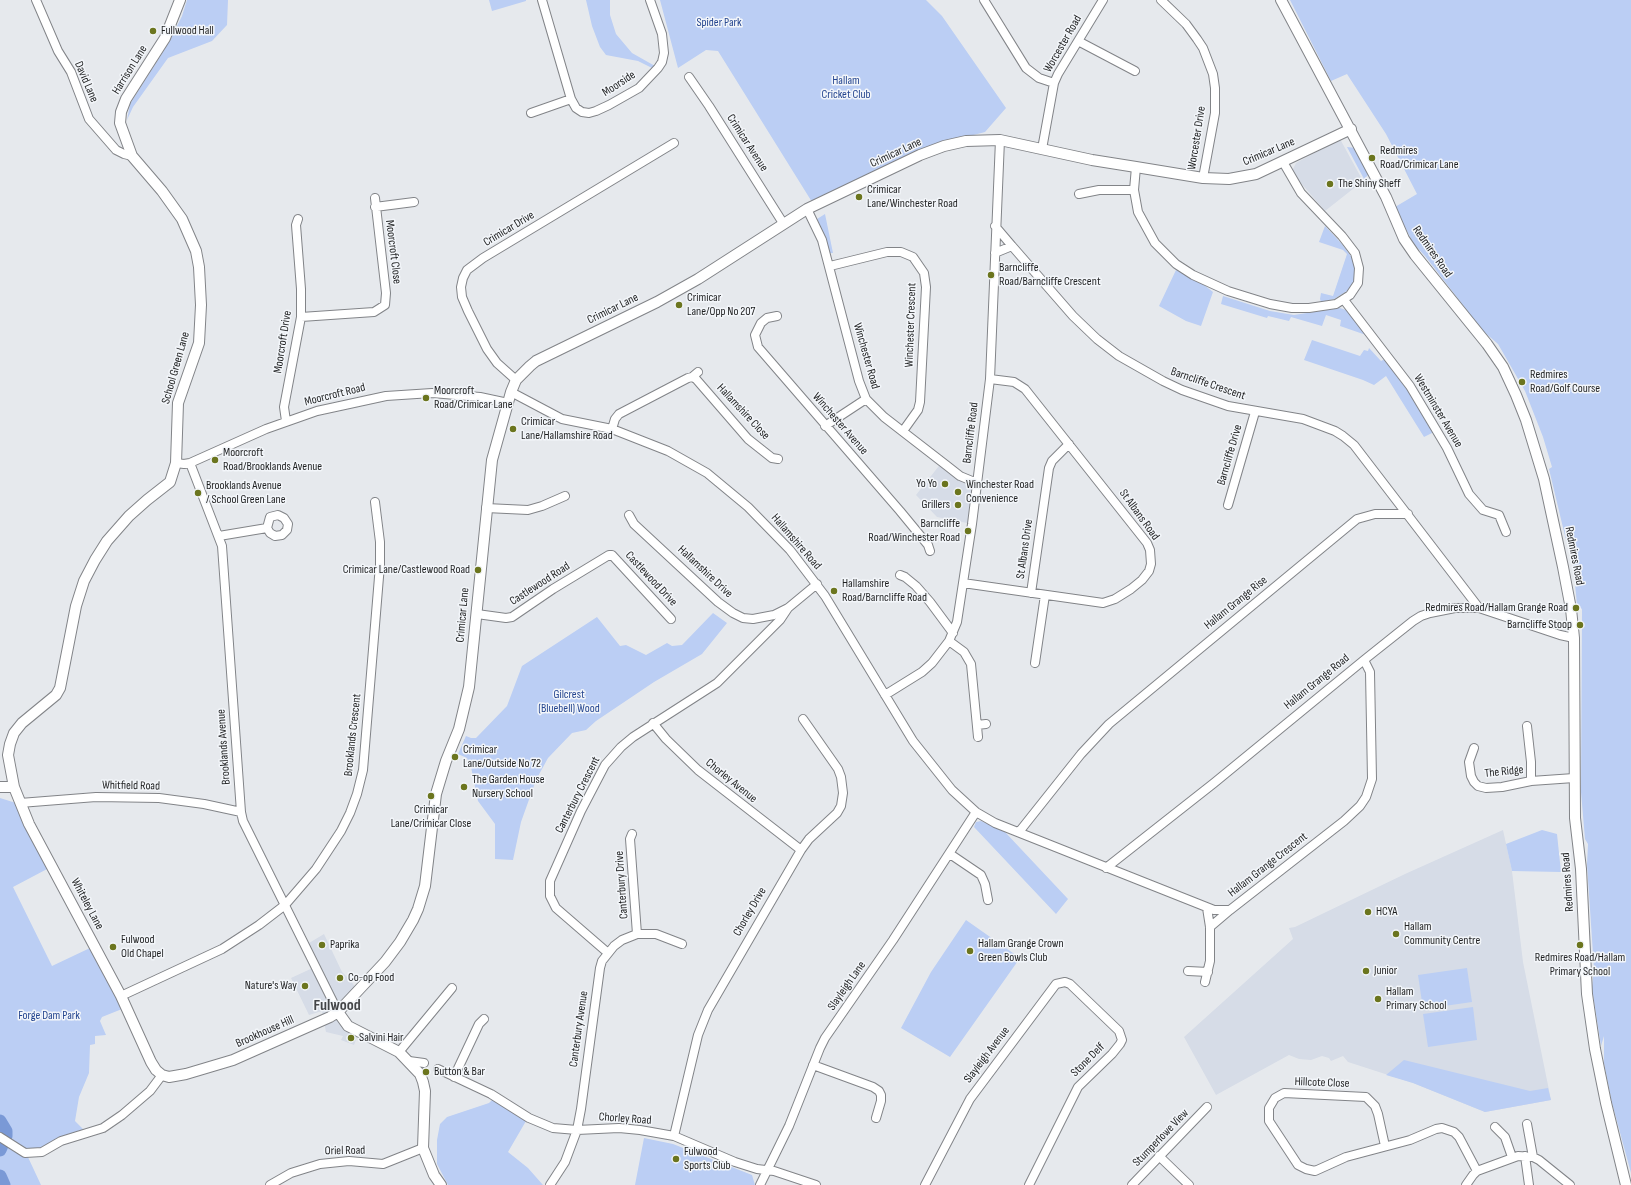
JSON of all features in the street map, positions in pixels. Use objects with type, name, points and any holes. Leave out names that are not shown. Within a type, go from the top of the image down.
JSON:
[{"type":"street","name":"David Lane","points":[[36,0],[58,51],[71,72],[89,119],[116,150],[132,156]]},
{"type":"street","name":"Harrison Lane","points":[[132,156],[120,123],[121,112],[126,99],[169,30],[180,0]]},
{"type":"street","name":"Moorside","points":[[542,0],[571,99],[576,108],[582,112],[588,113],[596,111],[639,88],[662,62],[664,45],[662,34],[650,0]]},
{"type":"street","points":[[984,0],[1026,68],[1039,78],[1054,84]]},
{"type":"street","name":"Worcester Road","points":[[1042,149],[1054,84],[1103,0]]},
{"type":"street","name":"Worcester Drive","points":[[1161,0],[1186,24],[1197,39],[1203,48],[1213,74],[1215,88],[1215,113],[1203,178]]},
{"type":"street","name":"Redmires Road","points":[[1281,0],[1386,197],[1404,239],[1419,260],[1487,344],[1502,367],[1516,395],[1544,479],[1571,609],[1574,638],[1575,818],[1581,869],[1587,994],[1595,1049],[1606,1103],[1626,1185]]},
{"type":"street","points":[[1078,42],[1135,71]]},
{"type":"street","name":"Crimicar Avenue","points":[[689,77],[784,223]]},
{"type":"street","points":[[531,113],[571,99]]},
{"type":"street","name":"Crimicar Lane","points":[[338,1012],[385,962],[400,942],[418,909],[425,886],[436,794],[446,761],[464,712],[472,670],[486,508],[492,460],[511,392],[516,380],[523,372],[536,361],[657,302],[748,247],[807,209],[920,155],[944,146],[966,141],[1000,140],[1136,168],[1203,178],[1229,179],[1248,176],[1283,162],[1351,129]]},
{"type":"street","name":"Barncliffe Road","points":[[885,695],[922,672],[932,663],[953,633],[957,622],[990,379],[1000,140]]},
{"type":"street","name":"Crimicar Drive","points":[[516,380],[497,363],[487,350],[468,311],[462,297],[461,287],[467,270],[483,258],[674,143]]},
{"type":"street","name":"School Green Lane","points":[[14,787],[8,755],[10,744],[14,733],[22,723],[56,695],[60,688],[69,637],[76,606],[84,581],[95,560],[118,528],[147,500],[170,482],[176,463],[178,403],[199,343],[201,306],[199,267],[196,251],[182,219],[162,191],[132,156]]},
{"type":"street","points":[[1136,168],[1134,190],[1138,212],[1155,243],[1169,258],[1193,275],[1243,296],[1270,304],[1292,308],[1326,306],[1344,300],[1355,290],[1360,276],[1358,261],[1355,253],[1342,236],[1301,193],[1283,162]]},
{"type":"street","points":[[1079,194],[1099,190],[1134,190]]},
{"type":"street","name":"Moorcroft Close","points":[[300,318],[374,312],[385,305],[386,299],[375,198]]},
{"type":"street","name":"Moorcroft Close","points":[[375,207],[414,202]]},
{"type":"street","name":"Winchester Road","points":[[807,209],[822,240],[859,381],[866,399],[874,408],[903,432],[960,476],[977,483]]},
{"type":"street","name":"Moorcroft Drive","points":[[286,421],[284,407],[300,318],[301,288],[296,225],[298,219]]},
{"type":"street","name":"Barncliffe Crescent","points":[[996,226],[1073,316],[1097,339],[1119,356],[1182,390],[1228,406],[1255,412],[1303,419],[1343,436],[1354,445],[1408,514]]},
{"type":"street","points":[[995,253],[1012,246]]},
{"type":"street","name":"Winchester Crescent","points":[[830,266],[887,252],[901,252],[913,257],[924,273],[926,287],[920,402],[918,410],[903,432]]},
{"type":"street","name":"Westminster Avenue","points":[[1344,300],[1410,386],[1446,448],[1469,494],[1483,510],[1499,515],[1506,532]]},
{"type":"street","name":"Winchester Avenue","points":[[777,316],[767,318],[761,323],[755,334],[758,347],[928,545],[930,551]]},
{"type":"street","name":"Hallamshire Close","points":[[612,429],[615,418],[619,414],[695,375],[696,379],[748,439],[772,458],[778,459]]},
{"type":"street","name":"St Albans Road","points":[[963,583],[1103,603],[1110,602],[1131,590],[1149,571],[1151,564],[1150,550],[1147,543],[1069,444],[1019,384],[990,379]]},
{"type":"street","name":"Hallamshire Road","points":[[511,392],[562,419],[612,429],[668,451],[688,461],[724,486],[748,507],[772,530],[816,584],[842,622],[913,742],[952,790],[976,812]]},
{"type":"street","name":"Moorcroft Road","points":[[176,463],[190,464],[286,421],[348,403],[386,396],[432,393],[456,394],[508,403]]},
{"type":"street","points":[[825,426],[866,399]]},
{"type":"street","name":"Barncliffe Drive","points":[[1228,505],[1255,412]]},
{"type":"street","name":"St Albans Drive","points":[[1031,593],[1049,468],[1052,461],[1069,444]]},
{"type":"street","name":"Brooklands Avenue","points":[[190,464],[222,546],[241,812],[247,831],[338,1012]]},
{"type":"street","points":[[486,508],[528,510],[542,506],[565,496]]},
{"type":"street","name":"Brooklands Crescent","points":[[121,996],[222,949],[259,925],[285,905],[316,870],[341,831],[357,794],[363,770],[380,566],[380,542],[375,502]]},
{"type":"street","name":"Hallam Grange Rise","points":[[1019,832],[1081,754],[1109,724],[1357,519],[1375,514],[1408,514]]},
{"type":"street","points":[[1408,514],[1479,608]]},
{"type":"street","name":"Hallamshire Drive","points":[[629,516],[634,524],[645,532],[718,602],[743,618],[753,619],[774,615],[788,608],[816,584]]},
{"type":"street","points":[[219,536],[267,528]]},
{"type":"street","name":"Castlewood Road","points":[[477,614],[506,618],[512,616],[553,588],[609,555],[612,555]]},
{"type":"street","name":"Castlewood Drive","points":[[612,555],[672,619]]},
{"type":"street","points":[[900,575],[916,586],[953,633]]},
{"type":"street","points":[[1035,663],[1045,595]]},
{"type":"street","name":"Canterbury Crescent","points":[[608,953],[556,908],[550,896],[550,881],[581,811],[605,766],[620,747],[653,723],[716,683],[774,626],[785,614],[788,608]]},
{"type":"street","name":"Hallam Grange Road","points":[[1106,868],[1214,783],[1364,660],[1421,616],[1441,610],[1455,608],[1479,608],[1560,635],[1574,638]]},
{"type":"street","points":[[774,615],[774,626]]},
{"type":"street","points":[[948,641],[964,652],[971,664],[978,737]]},
{"type":"street","name":"Hallam Grange Crescent","points":[[976,812],[995,823],[1207,908],[1214,910],[1230,910],[1344,821],[1360,806],[1366,797],[1372,779],[1370,672],[1364,660]]},
{"type":"street","name":"Chorley Drive","points":[[674,1136],[698,1035],[703,1022],[729,972],[801,850],[809,839],[837,813],[841,806],[843,783],[838,769],[803,719]]},
{"type":"street","name":"Chorley Avenue","points":[[653,723],[666,739],[698,770],[801,850]]},
{"type":"street","points":[[977,725],[986,724]]},
{"type":"street","points":[[1527,726],[1531,762],[1531,781]]},
{"type":"street","name":"The Ridge","points":[[1474,748],[1469,762],[1471,776],[1478,786],[1486,788],[1502,787],[1531,781],[1574,778]]},
{"type":"street","points":[[0,787],[14,787]]},
{"type":"street","name":"Whiteley Lane","points":[[14,787],[29,824],[121,996],[151,1062],[156,1070],[162,1075]]},
{"type":"street","name":"Whitfield Road","points":[[20,803],[96,797],[159,798],[204,804],[241,812]]},
{"type":"street","name":"Slayleigh Lane","points":[[760,1185],[789,1126],[825,1038],[893,940],[976,812]]},
{"type":"street","name":"Canterbury Drive","points":[[632,834],[630,839],[637,934]]},
{"type":"street","points":[[950,854],[981,875],[988,900]]},
{"type":"street","points":[[1205,982],[1210,961],[1210,927],[1207,908]]},
{"type":"street","points":[[1210,927],[1230,910]]},
{"type":"street","name":"Canterbury Avenue","points":[[550,1185],[565,1162],[577,1130],[600,968],[608,953],[622,940],[637,934],[656,934],[682,944]]},
{"type":"street","points":[[1188,971],[1208,972]]},
{"type":"street","name":"Slayleigh Avenue","points":[[925,1185],[970,1099],[1056,984],[1065,982],[1070,984],[1092,1004]]},
{"type":"street","points":[[399,1052],[452,988]]},
{"type":"street","name":"Stone Delf","points":[[1029,1185],[1078,1087],[1120,1044],[1122,1036],[1119,1031],[1092,1004]]},
{"type":"street","points":[[338,1012],[348,1026],[399,1052],[420,1074],[424,1082],[425,1091],[423,1148],[434,1175],[441,1185]]},
{"type":"street","name":"Brookhouse Hill","points":[[162,1075],[177,1076],[233,1060],[322,1022],[338,1012]]},
{"type":"street","points":[[454,1077],[479,1024],[484,1019]]},
{"type":"street","points":[[409,1061],[424,1063]]},
{"type":"street","points":[[813,1065],[873,1087],[879,1091],[881,1101],[876,1118]]},
{"type":"street","name":"Chorley Road","points":[[438,1069],[491,1094],[529,1118],[553,1128],[577,1130],[626,1129],[674,1136],[735,1162],[757,1169],[768,1170],[816,1185]]},
{"type":"street","points":[[5,1140],[28,1154],[42,1152],[60,1142],[103,1128],[141,1100],[158,1082],[162,1075]]},
{"type":"street","name":"Hillcote Close","points":[[1385,1146],[1375,1106],[1366,1097],[1284,1093],[1275,1098],[1269,1108],[1269,1121],[1298,1165],[1306,1169],[1315,1171],[1346,1157],[1410,1140],[1436,1129],[1449,1130],[1459,1137],[1477,1171]]},
{"type":"street","name":"Stumperlowe View","points":[[1132,1185],[1207,1107]]},
{"type":"street","points":[[1527,1124],[1529,1185]]},
{"type":"street","points":[[1496,1126],[1505,1137],[1512,1157]]},
{"type":"street","name":"Oriel Road","points":[[270,1185],[291,1173],[320,1164],[349,1161],[383,1164],[423,1148]]},
{"type":"street","points":[[1159,1156],[1189,1185]]},
{"type":"street","points":[[1466,1185],[1472,1175],[1477,1171],[1512,1157],[1529,1157],[1544,1164],[1570,1185]]},
{"type":"shaded area","points":[[1340,139],[1363,181],[1325,211],[1294,175],[1293,169],[1296,163]]},
{"type":"shaded area","points":[[942,462],[977,483],[972,524],[937,517],[916,495]]},
{"type":"shaded area","name":"Hallam Primary School","points":[[1503,830],[1512,871],[1523,962],[1551,1100],[1485,1112],[1413,1083],[1348,1062],[1343,1056],[1331,1061],[1329,1058],[1322,1056],[1311,1060],[1299,1059],[1289,1055],[1216,1095],[1184,1037],[1293,939],[1289,928],[1295,927],[1405,874]]},
{"type":"shaded area","points":[[324,934],[342,972],[351,981],[360,994],[346,1011],[347,1020],[360,1029],[354,1045],[341,1040],[343,1036],[326,1032],[322,1011],[309,1015],[291,978],[317,966],[309,943]]},
{"type":"green space","points":[[187,0],[228,0],[227,25],[212,41],[168,58],[133,107],[127,120],[130,104],[168,44],[182,16]]},
{"type":"green space","points":[[489,0],[526,0],[526,1],[492,11]]},
{"type":"green space","points":[[586,0],[610,0],[610,15],[616,34],[632,53],[655,66],[652,68],[638,61],[606,55],[600,47],[592,26]]},
{"type":"green space","name":"Hallam Cricket Club","points":[[660,0],[926,0],[942,16],[1006,108],[985,132],[928,147],[812,202],[718,51],[706,50],[678,68]]},
{"type":"green space","points":[[1290,0],[1631,0],[1631,1173],[1612,1103],[1604,1063],[1604,1036],[1601,1046],[1592,988],[1594,969],[1587,864],[1588,844],[1585,839],[1581,792],[1582,609],[1577,605],[1572,552],[1565,536],[1549,469],[1552,467],[1543,437],[1525,391],[1498,344],[1483,331],[1425,256],[1413,243],[1395,207],[1417,194],[1386,134],[1347,74],[1331,81]]},
{"type":"green space","points":[[1347,147],[1356,148],[1369,174],[1364,179]]},
{"type":"green space","points":[[825,214],[833,253],[830,253],[817,219]]},
{"type":"green space","points":[[1325,226],[1351,256],[1355,266],[1355,277],[1353,285],[1347,291],[1334,299],[1321,302],[1321,293],[1333,296],[1347,254],[1343,250],[1319,242]]},
{"type":"green space","points":[[1176,270],[1204,285],[1213,292],[1201,326],[1186,321],[1159,306]]},
{"type":"green space","points":[[1223,296],[1270,311],[1294,315],[1340,308],[1346,310],[1366,333],[1366,335],[1340,326],[1341,320],[1326,315],[1322,326],[1291,317],[1289,321],[1268,316],[1267,318],[1221,304]]},
{"type":"green space","points":[[1312,340],[1360,356],[1364,350],[1368,351],[1369,348],[1381,361],[1387,358],[1418,404],[1434,432],[1424,437],[1386,376],[1374,385],[1304,360]]},
{"type":"green space","name":"Gilcrest (Bluebell) Wood","points":[[713,613],[727,623],[702,654],[654,682],[596,721],[586,730],[572,733],[548,758],[536,780],[521,822],[513,860],[495,859],[495,824],[478,801],[471,767],[467,758],[458,754],[466,736],[476,738],[507,706],[522,666],[597,617],[620,646],[626,645],[646,655],[667,643],[672,646],[682,645]]},
{"type":"green space","name":"Forge Dam Park","points":[[0,798],[16,803],[49,868],[13,887],[52,966],[90,948],[122,1009],[102,1017],[100,1021],[106,1035],[95,1036],[95,1044],[90,1045],[89,1073],[79,1097],[75,1121],[85,1131],[39,1150],[19,1148],[0,1133]]},
{"type":"green space","points":[[981,821],[1005,832],[1068,899],[1056,914],[974,827],[976,822]]},
{"type":"green space","points":[[1542,830],[1557,834],[1561,872],[1512,871],[1506,844]]},
{"type":"green space","points":[[966,920],[1020,958],[950,1057],[901,1028],[931,972]]},
{"type":"green space","points":[[1467,968],[1472,1002],[1423,1009],[1418,975]]},
{"type":"green space","points":[[1473,1007],[1477,1040],[1428,1047],[1423,1014]]},
{"type":"green space","points":[[1404,1060],[1530,1091],[1548,1088],[1551,1100],[1485,1112],[1413,1083],[1386,1075]]},
{"type":"green space","points":[[493,1099],[526,1121],[508,1152],[528,1168],[543,1185],[448,1185],[437,1164],[437,1140],[440,1124],[447,1117],[489,1103]]},
{"type":"green space","name":"Fulwood Sports Club","points":[[644,1138],[673,1144],[752,1175],[755,1185],[635,1185]]},
{"type":"green space","points":[[0,1141],[27,1155],[41,1185],[0,1185]]},
{"type":"waterway","points":[[0,1121],[6,1131],[6,1136],[0,1150]]},
{"type":"waterway","points":[[0,1176],[4,1185]]},
{"type":"place","name":"Fullwood Hall","points":[[153,31]]},
{"type":"place","name":"Redmires Road/Crimicar Lane","points":[[1372,158]]},
{"type":"place","name":"The Shiny Sheff","points":[[1330,184]]},
{"type":"place","name":"Crimicar Lane/Winchester Road","points":[[859,197]]},
{"type":"place","name":"Barncliffe Road/Barncliffe Crescent","points":[[991,275]]},
{"type":"place","name":"Crimicar Lane/Opp No 207","points":[[679,305]]},
{"type":"place","name":"Redmires Road/Golf Course","points":[[1522,382]]},
{"type":"place","name":"Moorcroft Road/Crimicar Lane","points":[[426,398]]},
{"type":"place","name":"Crimicar Lane/Hallamshire Road","points":[[513,429]]},
{"type":"place","name":"Moorcroft Road/Brooklands Avenue","points":[[215,460]]},
{"type":"place","name":"Yo Yo","points":[[945,484]]},
{"type":"place","name":"Winchester Road Convenience","points":[[958,492]]},
{"type":"place","name":"Brooklands Avenue / School Green Lane","points":[[198,493]]},
{"type":"place","name":"Grillers","points":[[958,505]]},
{"type":"place","name":"Barncliffe Road/Winchester Road","points":[[968,531]]},
{"type":"place","name":"Crimicar Lane/Castlewood Road","points":[[478,570]]},
{"type":"place","name":"Hallamshire Road/Barncliffe Road","points":[[834,591]]},
{"type":"place","name":"Redmires Road/Hallam Grange Road","points":[[1576,608]]},
{"type":"place","name":"Barncliffe Stoop","points":[[1580,625]]},
{"type":"place","name":"Crimicar Lane/Outside No 72","points":[[455,757]]},
{"type":"place","name":"The Garden House Nursery School","points":[[464,787]]},
{"type":"place","name":"Crimicar Lane/Crimicar Close","points":[[431,796]]},
{"type":"place","name":"HCYA","points":[[1368,912]]},
{"type":"place","name":"Hallam Community Centre","points":[[1396,934]]},
{"type":"place","name":"Paprika","points":[[322,945]]},
{"type":"place","name":"Redmires Road/Hallam Primary School","points":[[1580,945]]},
{"type":"place","name":"Fulwood Old Chapel","points":[[113,947]]},
{"type":"place","name":"Hallam Grange Crown Green Bowls Club","points":[[970,951]]},
{"type":"place","name":"Junior","points":[[1366,971]]},
{"type":"place","name":"Co-op Food","points":[[340,978]]},
{"type":"place","name":"Nature's Way","points":[[305,986]]},
{"type":"place","name":"Hallam Primary School","points":[[1378,999]]},
{"type":"place","name":"Salvini Hair","points":[[351,1038]]},
{"type":"place","name":"Button & Bar","points":[[426,1072]]},
{"type":"place","name":"Fulwood Sports Club","points":[[676,1159]]},
{"type":"district","name":"Fulwood","points":[[337,1006]]},
{"type":"park label","name":"Spider Park","points":[[719,23]]}]
